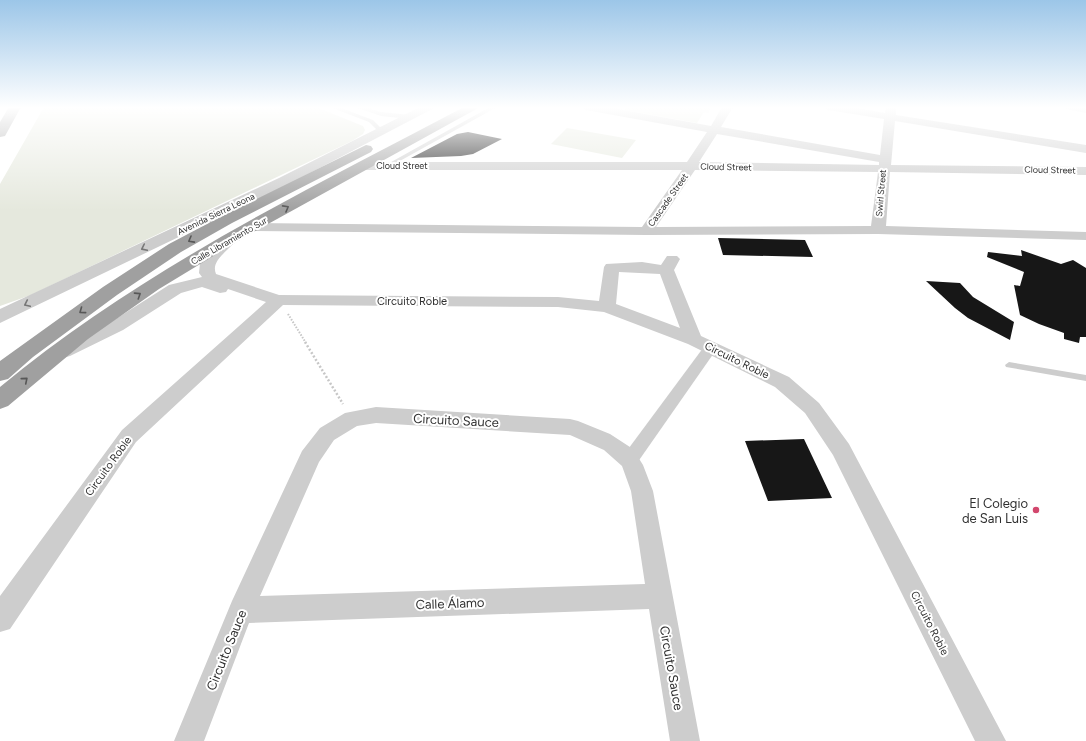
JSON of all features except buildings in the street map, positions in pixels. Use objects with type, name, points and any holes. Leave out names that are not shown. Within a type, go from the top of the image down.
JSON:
[{"type":"highway","name":"Calle Libramiento Sur","points":[[0,373],[25,352],[138,271],[226,220],[318,173],[395,142]]},
{"type":"highway","name":"Calle Libramiento Sur","points":[[0,400],[50,359],[108,315],[146,289],[252,227],[410,142]]},
{"type":"highway","points":[[284,181],[318,173]]},
{"type":"street","name":"Avenida Sierra Leona","points":[[0,317],[363,142]]},
{"type":"street","name":"Cascade Street","points":[[646,231],[706,142]]},
{"type":"street","points":[[771,142],[884,164]]},
{"type":"street","name":"Swirl Street","points":[[878,230],[887,142]]},
{"type":"street","points":[[1047,142],[1086,149]]},
{"type":"street","name":"Cloud Street","points":[[365,166],[691,166],[884,164],[1086,171]]},
{"type":"street","points":[[252,227],[646,231],[878,230],[1086,236]]},
{"type":"street","points":[[207,279],[205,269],[207,264],[229,240]]},
{"type":"street","points":[[607,307],[612,267],[642,267],[669,264],[702,343],[629,461]]},
{"type":"street","points":[[50,359],[117,326],[175,289],[207,279],[248,298],[257,305],[258,319]]},
{"type":"street","name":"Circuito Roble","points":[[207,279],[266,298],[279,300],[558,302],[607,307],[702,343],[782,382],[812,408],[840,450],[991,741]]},
{"type":"street","name":"Circuito Roble","points":[[0,619],[129,436],[279,300]]},
{"type":"street","name":"Circuito Sauce","points":[[189,741],[241,610],[310,457],[327,434],[352,420],[376,415],[570,427],[589,432],[610,444],[629,461],[642,491],[685,741]]},
{"type":"street","name":"Calle Álamo","points":[[241,610],[659,596]]},
{"type":"lane","points":[[387,166],[420,142]]},
{"type":"lane","points":[[1009,365],[1086,378]]},
{"type":"path","points":[[279,300],[352,420]]},
{"type":"shaded area","points":[[24,142],[351,142],[31,295],[0,306],[0,184]]},
{"type":"shaded area","points":[[553,142],[635,142],[622,158],[551,144]]},
{"type":"place","name":"El Colegio de San Luis","points":[[1036,510]]}]
